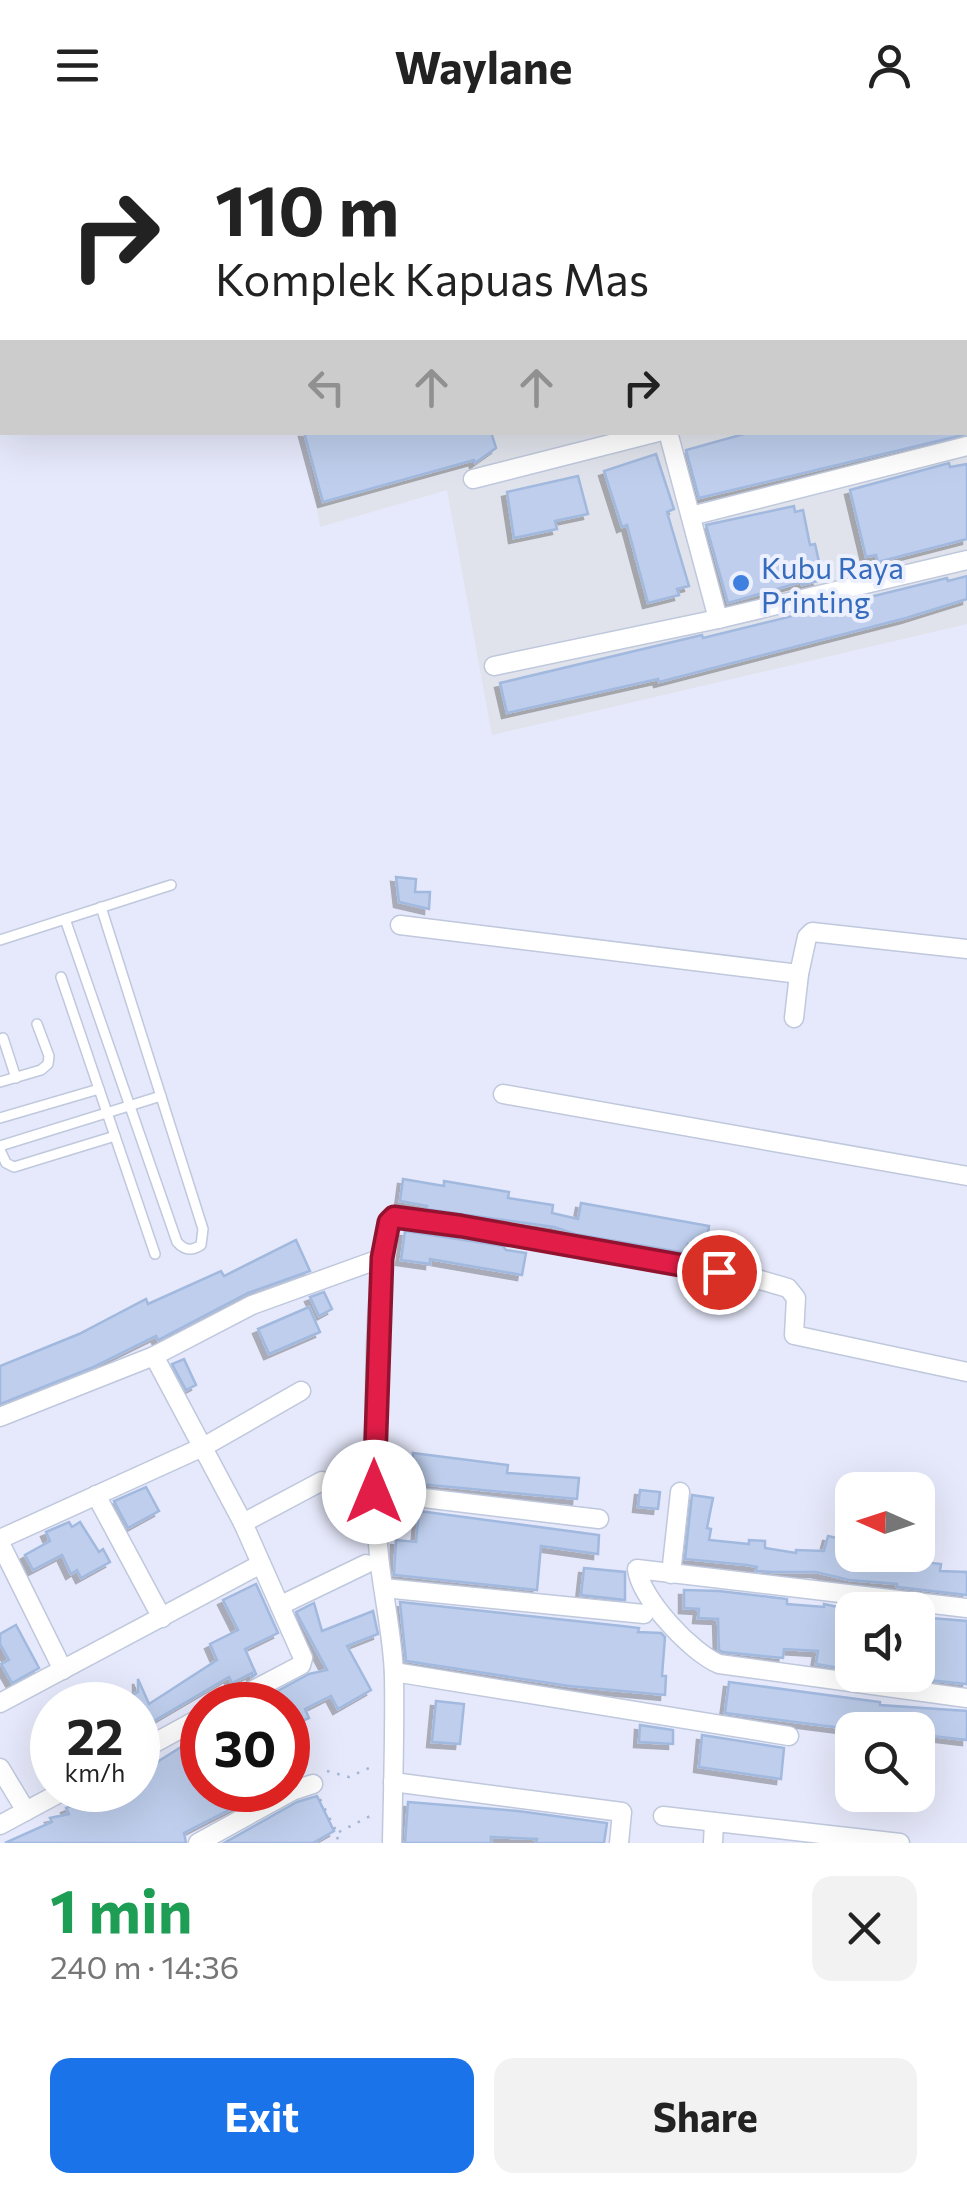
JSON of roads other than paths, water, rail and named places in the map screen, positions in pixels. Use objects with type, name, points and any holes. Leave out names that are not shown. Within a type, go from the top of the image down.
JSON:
[{"type":"street","points":[[472,479],[646,435]]},
{"type":"street","points":[[669,435],[718,618]]},
{"type":"street","points":[[691,516],[967,446]]},
{"type":"street","points":[[494,666],[967,560]]},
{"type":"street","points":[[400,924],[799,974]]},
{"type":"street","points":[[794,1018],[806,937],[812,932],[967,949]]},
{"type":"street","points":[[503,1094],[967,1176]]},
{"type":"street","points":[[392,1843],[394,1672],[374,1492],[382,1258],[389,1222],[402,1217],[750,1277],[788,1288],[796,1298],[794,1336],[967,1369]]},
{"type":"street","points":[[0,1417],[154,1356],[252,1305],[382,1258]]},
{"type":"street","points":[[154,1356],[243,1522],[303,1662],[267,1682]]},
{"type":"street","points":[[63,1670],[0,1541],[204,1446],[301,1391]]},
{"type":"street","points":[[243,1522],[322,1481]]},
{"type":"street","points":[[374,1492],[599,1519]]},
{"type":"street","points":[[671,1574],[680,1492]]},
{"type":"street","points":[[96,1495],[162,1618]]},
{"type":"street","points":[[0,1703],[262,1564]]},
{"type":"street","points":[[281,1606],[366,1564]]},
{"type":"street","points":[[967,1608],[637,1570],[639,1580],[665,1616],[702,1657],[719,1664],[967,1698]]},
{"type":"street","points":[[384,1588],[644,1614]]},
{"type":"street","points":[[394,1672],[790,1736]]},
{"type":"street","points":[[0,1768],[26,1811]]},
{"type":"street","points":[[393,1782],[622,1812],[619,1843]]},
{"type":"street","points":[[198,1843],[313,1784]]},
{"type":"street","points":[[0,1825],[30,1809]]},
{"type":"street","points":[[663,1816],[900,1843]]},
{"type":"street","points":[[713,1843],[714,1822]]},
{"type":"lane","points":[[0,940],[171,886]]},
{"type":"lane","points":[[65,919],[178,1242],[187,1250],[195,1250],[201,1245],[204,1229],[101,908]]},
{"type":"lane","points":[[60,978],[155,1254]]},
{"type":"lane","points":[[0,1082],[41,1070],[48,1064],[37,1024]]},
{"type":"lane","points":[[4,1038],[16,1078]]},
{"type":"lane","points":[[0,1118],[100,1089]]},
{"type":"lane","points":[[116,1136],[14,1167],[6,1164],[0,1148],[161,1096]]},
{"type":"place","name":"Kubu Raya Printing","points":[[741,583]]}]
